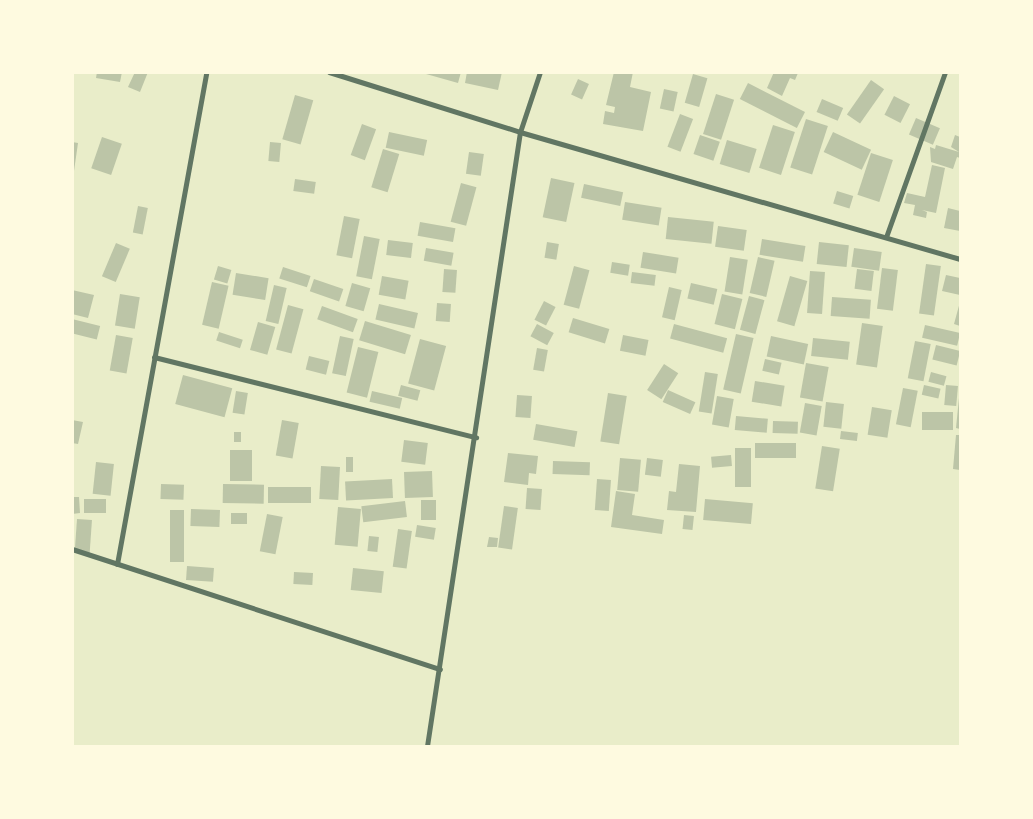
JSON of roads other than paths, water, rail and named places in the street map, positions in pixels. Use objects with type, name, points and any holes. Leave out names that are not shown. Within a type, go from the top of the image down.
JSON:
[{"type":"street","points":[[117,564],[206,72]]},
{"type":"street","points":[[329,72],[520,132],[960,259]]},
{"type":"street","points":[[426,746],[440,669],[476,437],[520,132],[540,72]]},
{"type":"street","points":[[886,237],[945,72]]},
{"type":"street","points":[[154,357],[476,437]]},
{"type":"street","points":[[72,549],[440,669]]}]
